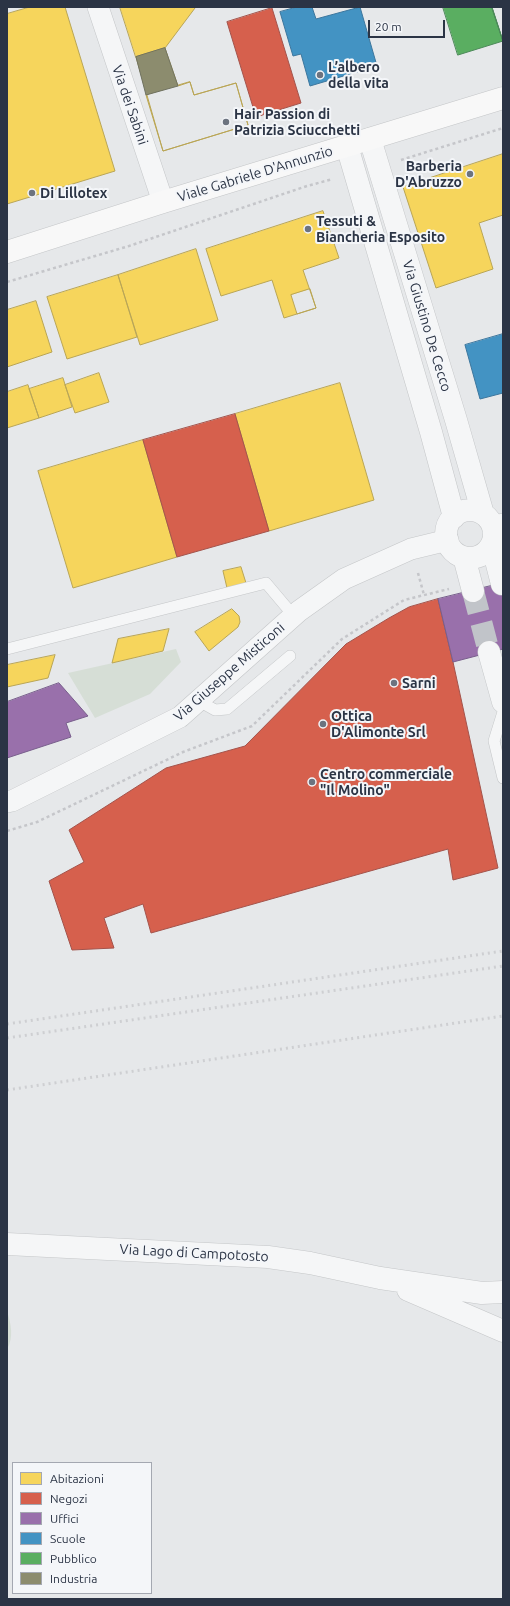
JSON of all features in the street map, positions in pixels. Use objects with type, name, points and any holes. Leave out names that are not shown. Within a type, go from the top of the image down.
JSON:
[{"type":"main road","name":"Viale Gabriele D'Annunzio","points":[[7,252],[163,202],[503,98]]},
{"type":"street","name":"Via dei Sabini","points":[[98,7],[163,202]]},
{"type":"street","name":"Via Giustino De Cecco","points":[[370,139],[456,420],[492,527],[502,584]]},
{"type":"street","name":"Via Giustino De Cecco","points":[[347,146],[431,432],[454,518]]},
{"type":"street","points":[[471,510],[492,527],[486,552],[480,556],[472,558],[464,557],[452,550],[448,540],[447,530],[454,518],[464,511],[471,510]]},
{"type":"street","name":"Via Giuseppe Misticoni","points":[[7,802],[12,801],[180,717],[293,615],[344,579],[411,549],[448,540]]},
{"type":"street","points":[[464,557],[473,590]]},
{"type":"street","points":[[489,652],[503,702]]},
{"type":"street","name":"Via Lago di Campotosto","points":[[7,1244],[268,1257],[310,1262],[380,1278],[482,1293],[503,1292]]},
{"type":"street","name":"Via Lago di Campotosto","points":[[380,1278],[503,1331]]},
{"type":"lane","points":[[7,649],[266,583],[293,615]]},
{"type":"lane","points":[[199,701],[215,710],[227,709],[290,656]]},
{"type":"lane","points":[[503,712],[494,741],[503,778]]},
{"type":"path","points":[[378,167],[503,128]]},
{"type":"path","points":[[7,282],[129,246],[307,186],[355,174]]},
{"type":"path","points":[[417,570],[424,595]]},
{"type":"path","points":[[7,832],[37,822],[183,752],[252,726],[342,639],[404,600],[438,592]]},
{"type":"shaded area","points":[[176,649],[181,662],[150,694],[95,718],[68,673]]},
{"type":"shaded area","points":[[7,1311],[11,1325],[11,1340],[7,1349]]},
{"type":"building: Abitazioni","points":[[30,7],[65,7],[115,171],[7,204],[7,14]]},
{"type":"building: Abitazioni","points":[[120,7],[195,8],[165,48],[136,57]]},
{"type":"building: Abitazioni","points":[[165,48],[178,86],[190,82],[194,95],[236,83],[248,125],[163,151],[136,57]]},
{"type":"building: Abitazioni","points":[[190,82],[194,95],[236,83],[248,125],[163,151],[146,95]]},
{"type":"building: Abitazioni","points":[[503,154],[503,215],[479,223],[493,269],[436,288],[403,187]]},
{"type":"building: Abitazioni","points":[[323,211],[339,258],[303,270],[316,308],[284,318],[272,280],[221,296],[206,249]]},
{"type":"building: Abitazioni","points":[[196,249],[218,320],[140,345],[118,275]]},
{"type":"building: Abitazioni","points":[[118,275],[137,337],[67,359],[47,297]]},
{"type":"building: Abitazioni","points":[[310,289],[316,308],[297,314],[291,295]]},
{"type":"building: Abitazioni","points":[[36,301],[52,352],[7,367],[7,310]]},
{"type":"building: Abitazioni","points":[[99,373],[109,402],[75,413],[65,385]]},
{"type":"building: Abitazioni","points":[[63,378],[72,407],[39,418],[29,389]]},
{"type":"building: Abitazioni","points":[[340,383],[374,500],[269,531],[235,414]]},
{"type":"building: Abitazioni","points":[[28,385],[39,418],[7,428],[7,392]]},
{"type":"building: Abitazioni","points":[[143,440],[177,557],[73,588],[38,471]]},
{"type":"building: Abitazioni","points":[[241,567],[246,583],[227,588],[223,571]]},
{"type":"building: Abitazioni","points":[[232,609],[239,616],[240,622],[238,627],[209,651],[195,632]]},
{"type":"building: Abitazioni","points":[[169,629],[163,651],[112,663],[118,639]]},
{"type":"building: Abitazioni","points":[[55,655],[48,678],[7,687],[7,665]]},
{"type":"building: Negozi","points":[[272,8],[301,103],[256,117],[227,22]]},
{"type":"building: Negozi","points":[[235,414],[269,531],[177,557],[143,440]]},
{"type":"building: Negozi","name":"Centro commerciale \"Il Molino\"","points":[[438,599],[498,868],[453,880],[448,849],[151,933],[143,904],[104,918],[114,948],[72,950],[49,881],[84,862],[69,830],[166,768],[245,746],[346,644],[409,607]]},
{"type":"building: Uffici","points":[[503,583],[503,649],[453,662],[438,599]]},
{"type":"building: Uffici","points":[[59,683],[88,716],[66,723],[71,737],[7,758],[7,702]]},
{"type":"building: Scuole","points":[[297,7],[312,7],[316,19],[360,7],[377,66],[310,86],[301,54],[293,56],[280,12]]},
{"type":"building: Scuole","points":[[503,334],[503,393],[480,399],[465,345]]},
{"type":"building: Pubblico","points":[[443,7],[492,7],[503,41],[458,55]]},
{"type":"building: Pubblico","points":[[492,7],[503,7],[503,41]]},
{"type":"building: Pubblico","points":[[492,7],[503,7],[503,41]]},
{"type":"building: Industria","points":[[165,48],[178,86],[146,95],[136,57]]},
{"type":"tunnel","points":[[473,591],[489,652]]},
{"type":"railway","points":[[7,1024],[503,951]]},
{"type":"railway","points":[[7,1038],[503,966]]},
{"type":"railway","points":[[7,1090],[503,1016]]},
{"type":"place","name":"L’albero della vita","points":[[320,75]]},
{"type":"place","name":"Hair Passion di Patrizia Sciucchetti","points":[[226,122]]},
{"type":"place","name":"Barberia D'Abruzzo","points":[[470,174]]},
{"type":"place","name":"Di Lillotex","points":[[32,193]]},
{"type":"place","name":"Tessuti & Biancheria Esposito","points":[[308,229]]},
{"type":"place","name":"Sarni","points":[[394,683]]},
{"type":"place","name":"Ottica D'Alimonte Srl","points":[[323,724]]},
{"type":"place","name":"Centro commerciale \"Il Molino\"","points":[[312,782]]}]
